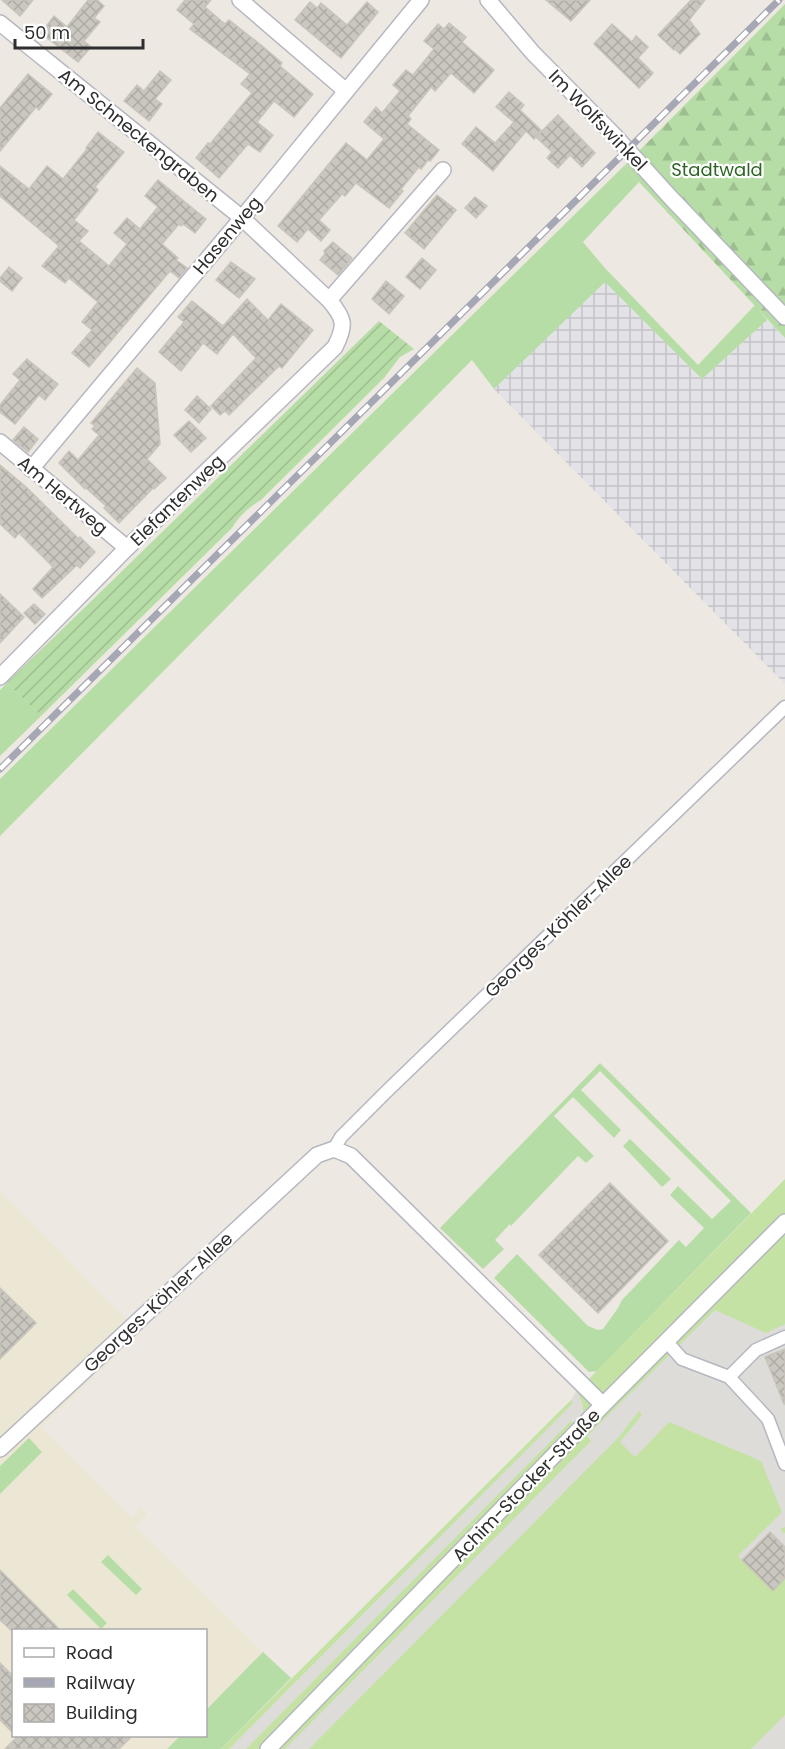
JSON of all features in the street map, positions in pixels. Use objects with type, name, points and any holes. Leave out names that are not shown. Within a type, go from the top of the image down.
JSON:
[{"type":"street","points":[[240,0],[346,91]]},
{"type":"street","name":"Hasenweg","points":[[32,469],[421,0]]},
{"type":"street","name":"Im Wolfswinkel","points":[[488,0],[533,53],[615,136],[785,317]]},
{"type":"street","name":"Am Schneckengraben","points":[[0,23],[242,218],[329,300],[338,310],[342,320]]},
{"type":"street","points":[[329,300],[443,170]]},
{"type":"street","name":"Elefantenweg","points":[[0,677],[127,548],[335,347],[343,332],[342,320]]},
{"type":"street","name":"Am Hertweg","points":[[0,442],[127,548]]},
{"type":"street","name":"Georges-Köhler-Allee","points":[[0,1449],[317,1155],[334,1149],[341,1137],[395,1083],[785,707]]},
{"type":"street","points":[[334,1149],[351,1156],[603,1405]]},
{"type":"street","name":"Achim-Stocker-Straße","points":[[268,1749],[785,1222]]},
{"type":"street","points":[[729,1377],[756,1350],[785,1337]]},
{"type":"street","points":[[667,1342],[673,1352],[682,1359],[729,1377],[768,1419],[785,1464]]},
{"type":"shaded area","points":[[605,281],[702,379],[767,320],[785,338],[785,684],[494,389]]},
{"type":"shaded area","points":[[0,1191],[140,1333],[41,1427],[132,1518],[141,1508],[147,1514],[135,1526],[263,1652],[207,1709],[207,1629],[12,1629],[12,1737],[179,1737],[167,1749],[0,1749]]},
{"type":"shaded area","points":[[715,1310],[766,1333],[785,1324],[785,1349],[765,1357],[785,1406],[785,1527],[781,1529],[785,1533],[785,1547],[770,1532],[742,1560],[738,1556],[782,1512],[761,1461],[669,1422],[635,1457],[620,1442],[642,1415],[639,1411],[617,1439],[309,1749],[285,1749],[591,1441],[587,1436]]},
{"type":"shaded area","points":[[577,1391],[583,1405],[583,1412],[576,1425],[571,1421],[246,1749],[229,1749],[573,1403],[571,1400]]},
{"type":"shaded area","points":[[785,1715],[785,1749],[751,1749]]},
{"type":"green space","name":"Stadtwald","points":[[785,4],[785,338],[624,166]]},
{"type":"green space","points":[[624,166],[639,182],[583,242],[604,267],[698,365],[755,305],[767,320],[702,379],[605,282],[494,389],[472,360],[0,836],[0,779]]},
{"type":"green space","points":[[379,321],[414,349],[400,357],[384,378],[261,500],[245,512],[232,528],[41,716],[7,683]]},
{"type":"green space","points":[[7,683],[41,716],[0,756],[0,690]]},
{"type":"green space","points":[[600,1063],[751,1213],[597,1371],[589,1372],[494,1278],[517,1254],[588,1326],[598,1330],[603,1329],[622,1300],[679,1240],[686,1247],[704,1228],[670,1195],[678,1186],[712,1219],[731,1201],[600,1071],[581,1090],[621,1130],[614,1138],[573,1097],[554,1116],[594,1156],[586,1163],[578,1156],[511,1226],[510,1224],[495,1240],[504,1249],[483,1269],[440,1228]]},
{"type":"green space","points":[[630,1139],[671,1179],[662,1187],[623,1146]]},
{"type":"green space","points":[[785,1179],[785,1749],[221,1749],[571,1400],[577,1391]]},
{"type":"green space","points":[[29,1438],[42,1452],[0,1494],[0,1466]]},
{"type":"green space","points":[[108,1555],[142,1589],[136,1595],[101,1562]]},
{"type":"green space","points":[[73,1589],[107,1623],[101,1629],[67,1595]]},
{"type":"green space","points":[[263,1652],[291,1678],[221,1749],[167,1749],[179,1737],[207,1737],[207,1709]]},
{"type":"building","points":[[2,0],[33,0],[20,16]]},
{"type":"building","points":[[88,0],[97,0],[104,6],[94,18],[100,22],[84,41],[91,47],[78,62],[41,33],[54,16],[67,27]]},
{"type":"building","points":[[185,0],[211,0],[205,7],[225,24],[229,20],[261,45],[282,63],[280,66],[313,94],[294,117],[274,101],[257,122],[273,135],[260,152],[248,144],[219,178],[196,158],[252,93],[241,84],[250,74],[190,29],[194,24],[177,10]]},
{"type":"building","points":[[546,0],[590,0],[571,21]]},
{"type":"building","points":[[691,0],[705,0],[689,20],[700,34],[680,54],[658,35]]},
{"type":"building","points":[[310,2],[317,8],[321,3],[347,25],[367,2],[378,12],[341,58],[295,20]]},
{"type":"building","points":[[449,23],[466,37],[462,42],[494,70],[474,93],[451,73],[435,91],[431,87],[408,116],[411,119],[407,124],[439,150],[421,169],[419,167],[389,208],[356,183],[345,196],[342,194],[319,220],[330,230],[321,241],[308,229],[297,242],[278,226],[346,143],[367,160],[384,139],[364,122],[376,107],[382,113],[400,91],[393,85],[406,70],[413,75],[434,49],[424,41],[438,24],[444,29]]},
{"type":"building","points":[[612,24],[632,42],[636,36],[648,47],[638,58],[653,73],[639,88],[594,44]]},
{"type":"building","points":[[160,71],[171,80],[155,99],[162,104],[149,121],[124,101],[137,85],[144,91]]},
{"type":"building","points":[[28,74],[52,94],[39,110],[36,107],[0,151],[0,108]]},
{"type":"building","points":[[509,92],[524,105],[520,110],[541,130],[534,139],[526,131],[493,171],[462,144],[476,127],[495,143],[514,122],[496,107]]},
{"type":"building","points":[[558,115],[595,153],[582,167],[570,155],[558,168],[547,158],[552,152],[536,137]]},
{"type":"building","points":[[98,132],[124,152],[95,187],[98,190],[74,220],[88,231],[79,241],[109,266],[127,244],[114,233],[127,218],[140,229],[158,207],[145,196],[158,180],[206,219],[195,233],[183,224],[181,226],[179,224],[162,244],[178,258],[176,260],[187,268],[179,278],[170,271],[89,367],[72,353],[92,330],[82,322],[98,302],[69,278],[65,283],[42,266],[59,246],[0,196],[0,166],[29,189],[47,166],[63,179]]},
{"type":"building","points":[[437,195],[456,210],[424,249],[405,233]]},
{"type":"building","points":[[475,197],[487,206],[476,218],[465,208]]},
{"type":"building","points":[[333,242],[352,258],[338,275],[320,260],[325,254],[324,251]]},
{"type":"building","points":[[422,258],[436,270],[420,289],[406,277]]},
{"type":"building","points":[[231,262],[255,279],[239,298],[216,280]]},
{"type":"building","points":[[9,267],[22,278],[12,291],[0,281]]},
{"type":"building","points":[[386,281],[404,296],[389,314],[372,299]]},
{"type":"building","points":[[247,299],[268,320],[281,304],[313,330],[282,368],[279,366],[229,415],[225,411],[220,415],[211,406],[256,358],[234,335],[217,354],[203,343],[181,371],[159,352],[184,322],[178,317],[192,301],[223,326]]},
{"type":"building","points":[[27,359],[58,384],[45,400],[39,395],[15,424],[0,412],[0,405],[20,380],[13,374]]},
{"type":"building","points":[[137,368],[155,383],[160,444],[147,459],[166,478],[119,523],[104,508],[106,506],[59,463],[69,451],[78,460],[99,435],[92,429],[95,426],[91,423]]},
{"type":"building","points":[[197,396],[211,409],[199,423],[185,410]]},
{"type":"building","points":[[189,421],[206,438],[191,452],[174,435]]},
{"type":"building","points":[[24,427],[38,439],[28,452],[13,440]]},
{"type":"building","points":[[0,465],[95,552],[80,568],[77,565],[42,598],[33,589],[53,567],[19,533],[15,538],[0,524]]},
{"type":"building","points":[[0,594],[24,617],[0,643]]},
{"type":"building","points":[[34,604],[45,614],[35,624],[24,613]]},
{"type":"building","points":[[610,1183],[668,1241],[598,1313],[539,1255]]},
{"type":"building","points":[[0,1288],[36,1323],[0,1359]]},
{"type":"building","points":[[785,1349],[785,1404],[784,1404],[765,1357]]},
{"type":"building","points":[[770,1532],[785,1547],[785,1578],[773,1591],[742,1560]]},
{"type":"building","points":[[0,1570],[59,1629],[11,1630],[0,1620]]},
{"type":"building","points":[[0,1663],[12,1675],[12,1732],[0,1720]]},
{"type":"building","points":[[17,1737],[131,1737],[119,1749],[5,1749]]},
{"type":"railway","points":[[0,769],[779,0]]}]
